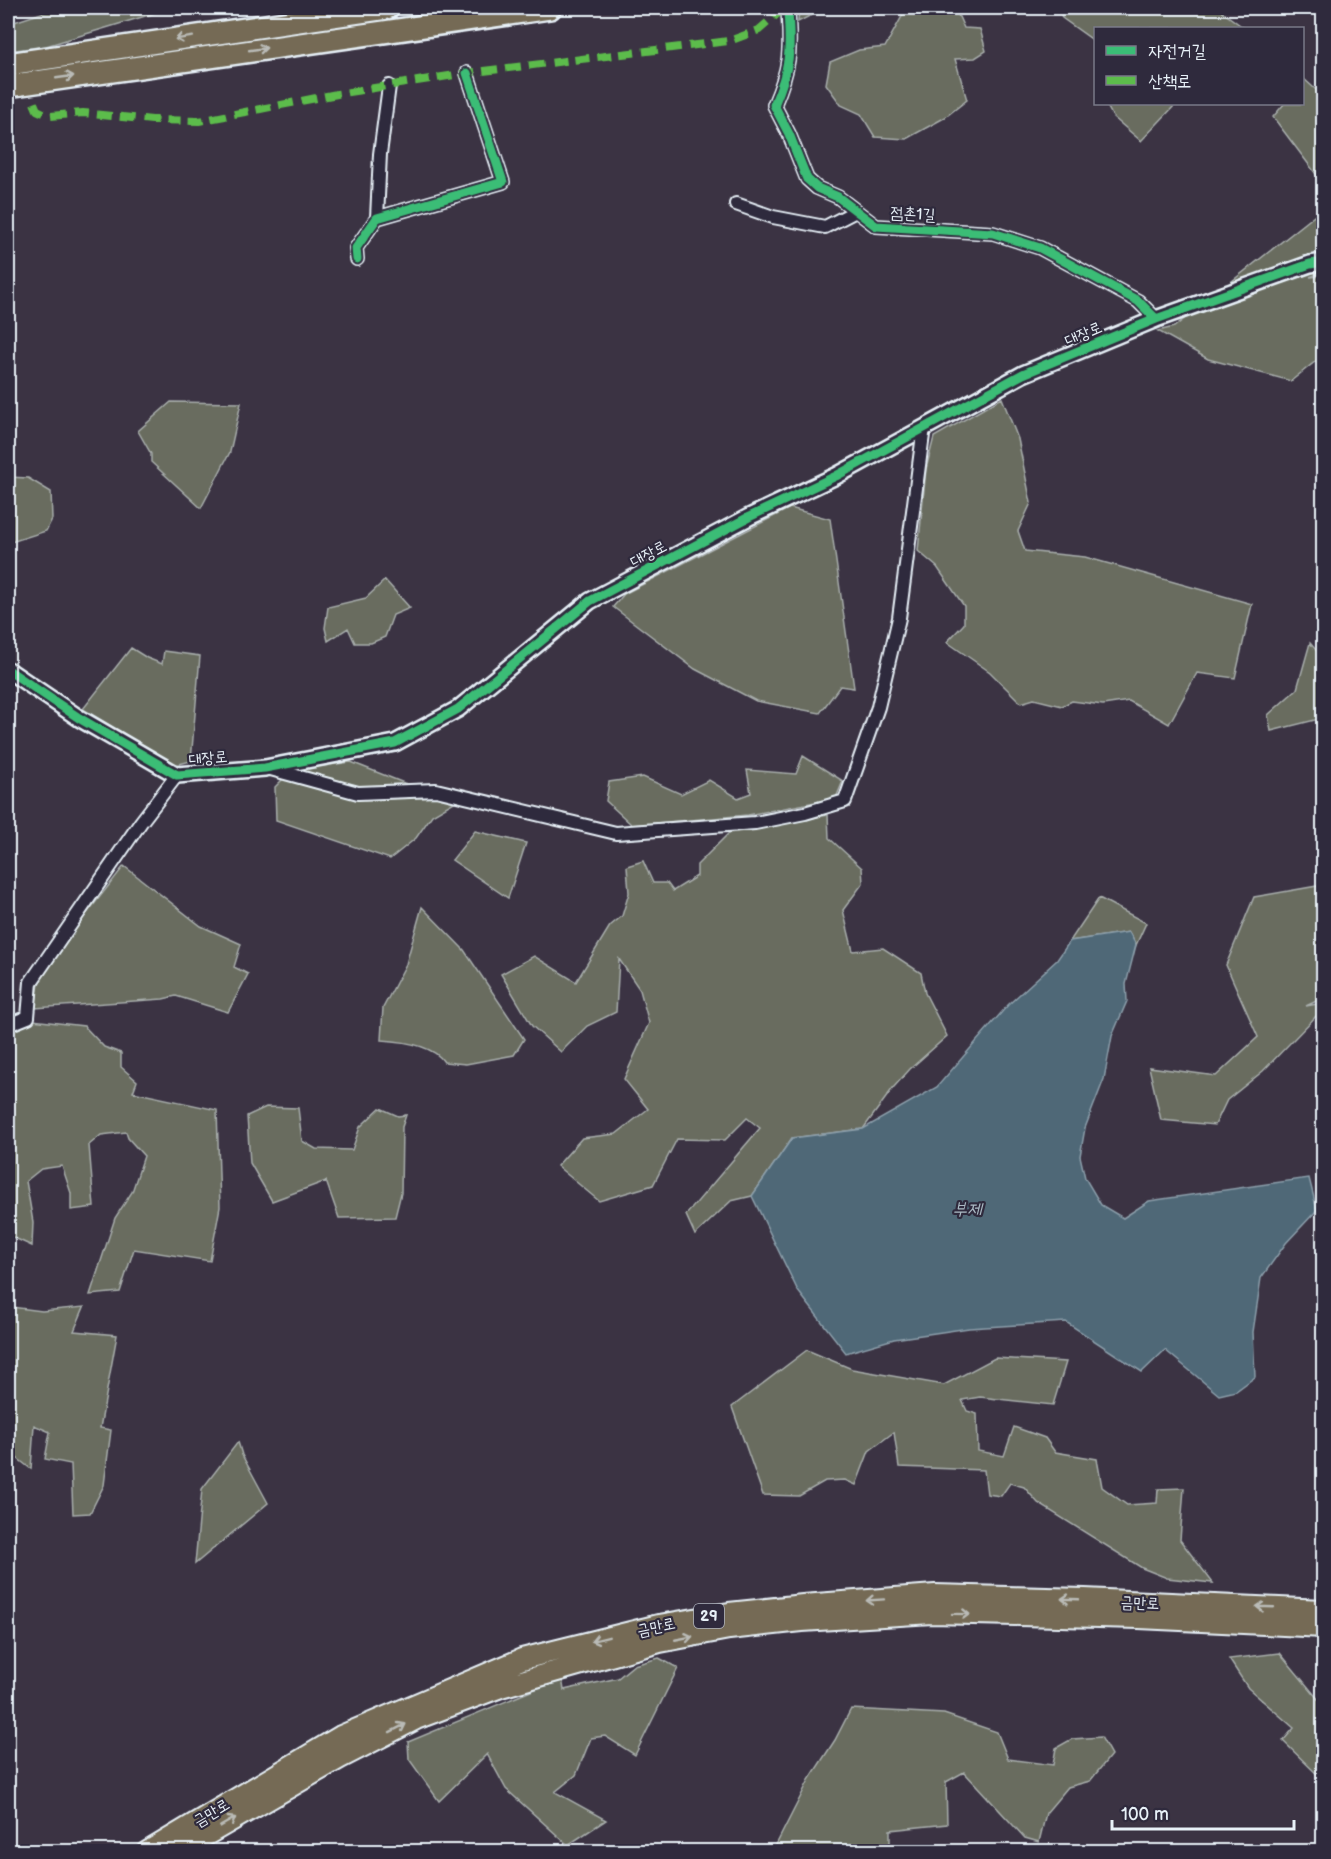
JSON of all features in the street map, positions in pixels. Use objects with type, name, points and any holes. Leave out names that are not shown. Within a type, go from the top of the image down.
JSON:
[{"type":"highway","points":[[8,64],[387,8]]},
{"type":"highway","points":[[8,86],[550,8]]},
{"type":"highway","name":"금만로","points":[[147,1851],[341,1736],[522,1659],[659,1625],[729,1613],[935,1595],[1323,1610]]},
{"type":"highway","name":"금만로","points":[[177,1851],[340,1758],[416,1719],[501,1687],[660,1642],[729,1629],[802,1621],[932,1613],[1139,1618],[1323,1627]]},
{"type":"street","name":"점촌1길","points":[[784,8],[788,12],[790,48],[785,78],[774,105],[789,134],[807,179],[817,188],[838,197],[876,226],[993,233],[1040,248],[1138,301],[1156,319]]},
{"type":"street","points":[[377,218],[503,182],[467,73]]},
{"type":"street","points":[[357,259],[356,248],[377,218],[380,154],[389,86]]},
{"type":"street","points":[[736,204],[773,217],[825,226],[856,211]]},
{"type":"street","name":"대장로","points":[[8,670],[79,718],[177,775],[265,768],[396,743],[458,709],[590,601],[749,517],[836,476],[1023,374],[1156,319],[1310,264],[1323,262]]},
{"type":"street","points":[[265,768],[358,794],[436,790],[616,833],[755,823],[805,813],[845,801],[878,707],[899,618],[924,427]]},
{"type":"street","points":[[8,1025],[28,1017],[31,982],[141,822],[177,775]]},
{"type":"shaded area","points":[[57,8],[172,8],[46,46],[8,51],[8,24]]},
{"type":"shaded area","points":[[799,8],[825,8],[798,22]]},
{"type":"shaded area","points":[[904,8],[955,8],[964,28],[980,29],[986,51],[975,58],[955,59],[967,100],[944,118],[906,139],[875,137],[861,114],[841,105],[826,84],[830,62],[859,50],[885,47],[906,9]]},
{"type":"shaded area","points":[[1059,8],[1217,8],[1243,27],[1094,27],[1094,41],[1062,18]]},
{"type":"shaded area","points":[[1304,79],[1323,96],[1324,181],[1322,182],[1273,117],[1283,105],[1304,105]]},
{"type":"shaded area","points":[[1107,105],[1175,105],[1141,141],[1113,117]]},
{"type":"shaded area","points":[[1323,209],[1323,272],[1310,277],[1323,276],[1322,356],[1291,381],[1208,359],[1158,331],[1174,327]]},
{"type":"shaded area","points":[[1002,398],[1018,439],[1031,503],[1018,531],[1025,551],[1085,557],[1252,604],[1235,678],[1197,673],[1169,724],[1129,701],[1103,705],[1072,701],[1062,706],[1034,699],[1021,703],[990,672],[947,642],[964,624],[964,606],[937,567],[918,551],[926,469],[934,437]]},
{"type":"shaded area","points":[[171,402],[241,403],[230,452],[201,508],[151,462],[151,454],[138,431]]},
{"type":"shaded area","points":[[8,477],[28,478],[51,492],[52,519],[46,531],[8,543]]},
{"type":"shaded area","points":[[790,508],[830,519],[854,688],[840,686],[820,713],[756,701],[695,669],[613,607],[624,594]]},
{"type":"shaded area","points":[[385,580],[410,608],[393,615],[385,637],[371,643],[355,643],[348,628],[328,641],[325,628],[328,607],[366,598]]},
{"type":"shaded area","points":[[1310,643],[1323,658],[1323,718],[1271,731],[1268,715],[1297,689]]},
{"type":"shaded area","points":[[131,648],[162,664],[164,651],[200,656],[191,761],[175,765],[83,709]]},
{"type":"shaded area","points":[[803,756],[843,781],[836,798],[748,815],[632,825],[606,801],[609,782],[643,777],[681,794],[709,780],[738,798],[751,793],[747,770],[796,774]]},
{"type":"shaded area","points":[[351,762],[456,801],[432,815],[416,838],[390,859],[276,820],[275,787],[292,770]]},
{"type":"shaded area","points":[[828,815],[829,838],[862,868],[863,883],[843,910],[853,951],[883,948],[921,973],[925,993],[947,1036],[910,1069],[863,1129],[792,1138],[752,1196],[731,1201],[695,1235],[686,1215],[760,1128],[747,1118],[725,1140],[677,1139],[653,1185],[599,1201],[557,1166],[582,1138],[616,1134],[648,1109],[624,1079],[649,1023],[640,990],[619,959],[616,1012],[587,1026],[561,1052],[532,1026],[501,974],[534,956],[576,982],[610,926],[622,916],[629,893],[627,866],[643,861],[653,883],[667,883],[673,891],[697,876],[697,865],[729,833]]},
{"type":"shaded area","points":[[475,831],[526,843],[508,898],[452,860]]},
{"type":"shaded area","points":[[124,866],[201,926],[241,944],[234,967],[248,974],[228,1012],[176,996],[163,999],[35,1008],[41,972]]},
{"type":"shaded area","points":[[1323,885],[1323,998],[1306,1006],[1323,1003],[1323,1009],[1263,1071],[1227,1100],[1215,1125],[1161,1120],[1149,1067],[1216,1076],[1258,1037],[1226,965],[1254,897]]},
{"type":"shaded area","points":[[1099,898],[1146,923],[1136,945],[1129,932],[1070,941]]},
{"type":"shaded area","points":[[422,907],[464,950],[524,1039],[514,1055],[466,1064],[444,1062],[439,1056],[424,1048],[381,1040],[383,1008],[406,964]]},
{"type":"shaded area","points":[[32,1020],[84,1026],[104,1047],[121,1053],[121,1067],[137,1081],[133,1092],[217,1110],[220,1207],[210,1261],[134,1249],[120,1292],[90,1295],[115,1218],[132,1192],[144,1156],[128,1138],[126,1132],[101,1135],[89,1145],[94,1207],[71,1210],[71,1193],[62,1166],[41,1169],[26,1181],[33,1222],[32,1246],[8,1235],[8,1028]]},
{"type":"shaded area","points":[[266,1107],[298,1108],[302,1141],[316,1149],[352,1150],[360,1127],[380,1108],[398,1116],[406,1115],[402,1127],[401,1193],[395,1217],[339,1218],[326,1181],[272,1201],[250,1163],[247,1116]]},
{"type":"shaded area","points":[[11,1307],[42,1311],[84,1307],[74,1331],[117,1335],[100,1428],[111,1430],[104,1485],[90,1513],[73,1514],[71,1464],[45,1459],[50,1432],[34,1425],[31,1469],[8,1451],[8,1333]]},
{"type":"shaded area","points":[[807,1350],[852,1369],[944,1385],[995,1358],[1066,1362],[1053,1405],[980,1397],[962,1400],[967,1411],[977,1414],[978,1451],[1004,1456],[1014,1427],[1045,1438],[1055,1452],[1097,1459],[1102,1487],[1127,1505],[1157,1503],[1158,1489],[1184,1488],[1180,1540],[1213,1583],[1167,1578],[1142,1568],[1038,1503],[1024,1487],[1010,1483],[1001,1496],[987,1494],[984,1470],[899,1467],[894,1432],[869,1451],[856,1485],[845,1480],[825,1481],[799,1496],[763,1495],[732,1407]]},
{"type":"shaded area","points":[[238,1442],[242,1455],[268,1503],[195,1564],[202,1489]]},
{"type":"shaded area","points":[[1280,1653],[1323,1705],[1323,1780],[1283,1741],[1294,1728],[1248,1688],[1229,1659]]},
{"type":"shaded area","points":[[659,1658],[678,1668],[635,1755],[605,1736],[591,1738],[576,1775],[555,1792],[606,1820],[568,1845],[506,1789],[487,1754],[439,1801],[409,1759],[408,1742],[562,1678],[564,1690],[618,1678],[634,1665]]},
{"type":"shaded area","points":[[851,1709],[944,1714],[997,1732],[1008,1759],[1053,1765],[1056,1748],[1072,1739],[1101,1737],[1111,1755],[1090,1781],[1068,1787],[1046,1813],[1039,1842],[1025,1838],[964,1772],[946,1782],[947,1824],[890,1830],[890,1851],[773,1851],[809,1780],[835,1740]]},
{"type":"water","name":"부제","points":[[1129,932],[1136,945],[1126,984],[1127,1001],[1112,1036],[1104,1079],[1085,1128],[1080,1156],[1085,1178],[1101,1205],[1123,1218],[1149,1201],[1309,1178],[1317,1210],[1286,1243],[1261,1278],[1253,1332],[1255,1377],[1236,1391],[1219,1395],[1165,1350],[1142,1372],[1066,1322],[969,1328],[894,1339],[846,1353],[798,1291],[752,1196],[792,1138],[863,1129],[937,1087],[1008,1005],[1057,960],[1070,941]]},
{"type":"marked path","points":[[34,103],[37,110],[50,116],[83,113],[152,120],[199,121],[337,94],[467,73],[729,41],[759,30],[784,8]]},
{"type":"cycle path","points":[[784,8],[788,12],[788,60],[774,105],[789,134],[807,179],[817,188],[838,197],[876,226],[993,233],[1040,248],[1138,301],[1156,319]]},
{"type":"cycle path","points":[[357,259],[356,248],[377,218],[503,182],[467,73]]},
{"type":"cycle path","points":[[8,670],[79,718],[177,775],[265,768],[395,743],[458,709],[590,601],[749,517],[836,476],[1023,374],[1156,319],[1310,264],[1324,262]]}]
